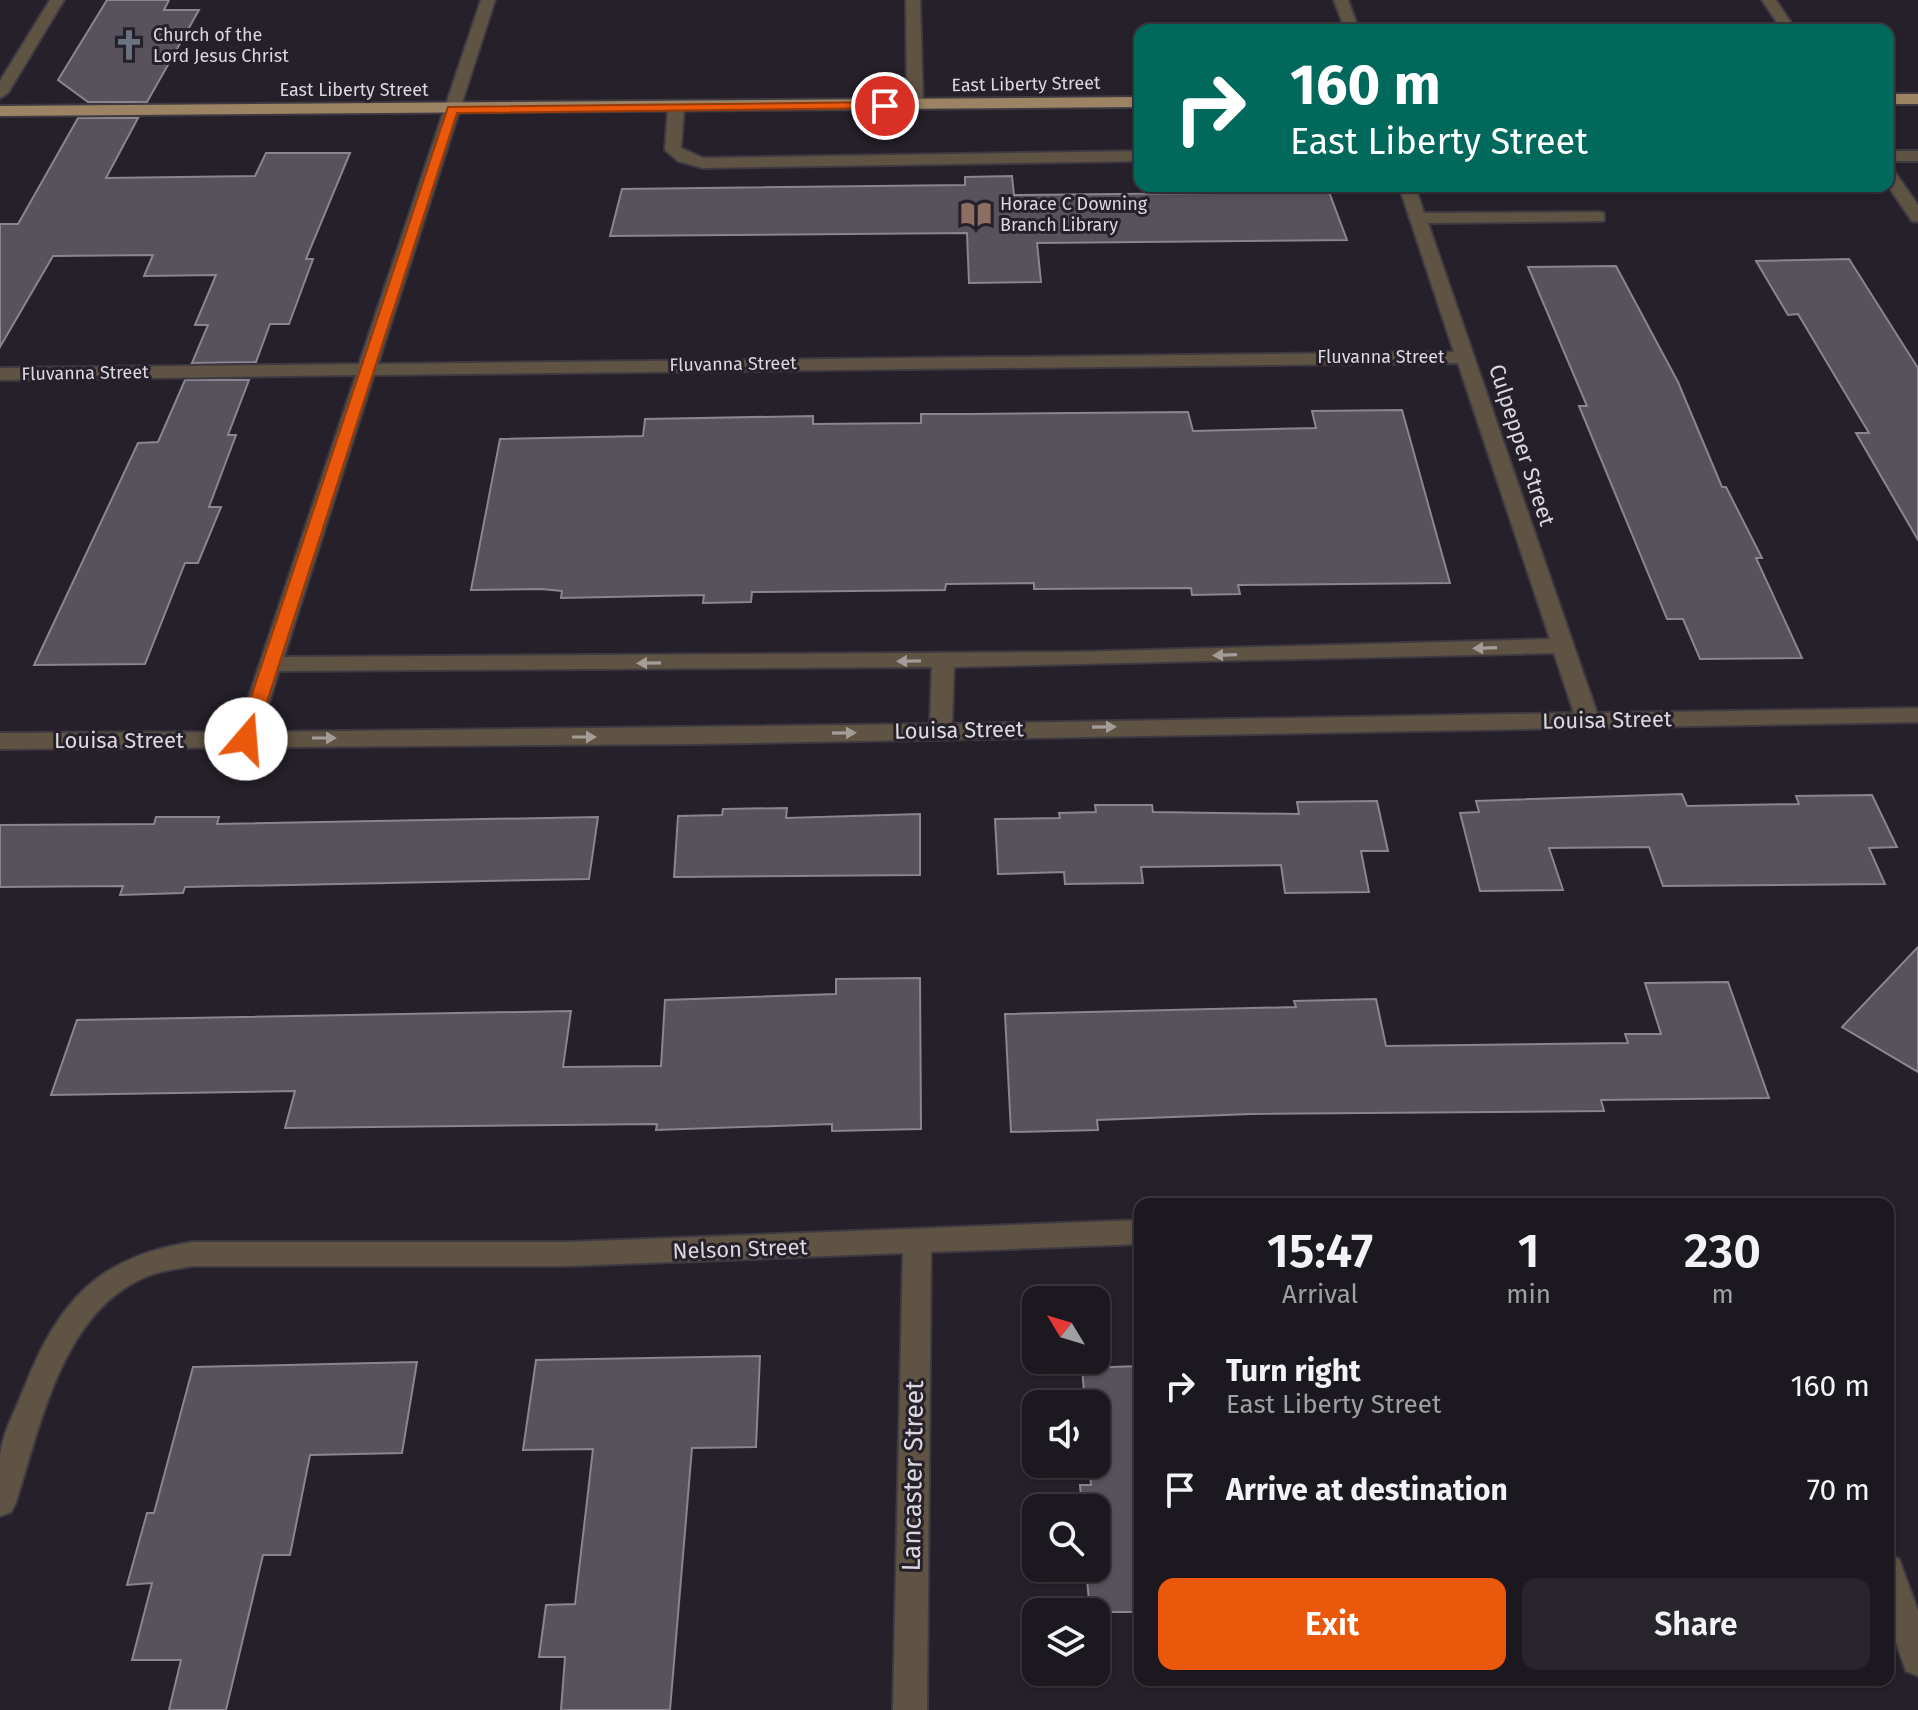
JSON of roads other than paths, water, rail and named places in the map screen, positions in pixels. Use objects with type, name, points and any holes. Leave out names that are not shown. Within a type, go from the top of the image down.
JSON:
[{"type":"main road","points":[[1894,99],[1918,99]]},
{"type":"main road","name":"East Liberty Street","points":[[0,111],[1134,102]]},
{"type":"street","points":[[0,93],[57,0]]},
{"type":"street","points":[[246,739],[488,0]]},
{"type":"street","points":[[913,0],[915,106]]},
{"type":"street","points":[[1341,0],[1350,24]]},
{"type":"street","points":[[1769,0],[1785,24]]},
{"type":"street","points":[[676,108],[673,150],[684,158],[703,163],[1134,156]]},
{"type":"street","points":[[1894,156],[1918,156]]},
{"type":"street","points":[[1894,183],[1918,217]]},
{"type":"street","name":"Culpepper Street","points":[[1409,192],[1588,721]]},
{"type":"street","points":[[1418,218],[1598,217]]},
{"type":"street","name":"Fluvanna Street","points":[[0,374],[1467,357]]},
{"type":"street","points":[[271,664],[943,660],[1563,646]]},
{"type":"street","points":[[941,731],[943,660]]},
{"type":"street","name":"Louisa Street","points":[[0,741],[941,731],[1918,715]]},
{"type":"street","name":"Nelson Street","points":[[0,1502],[34,1402],[73,1320],[112,1280],[156,1260],[193,1254],[567,1254],[1134,1232]]},
{"type":"street","name":"Lancaster Street","points":[[910,1710],[917,1243]]},
{"type":"street","points":[[1894,1588],[1918,1660]]},
{"type":"place","name":"Church of the Lord Jesus Christ","points":[[129,45]]},
{"type":"place","name":"Horace C Downing Branch Library","points":[[976,214]]}]
